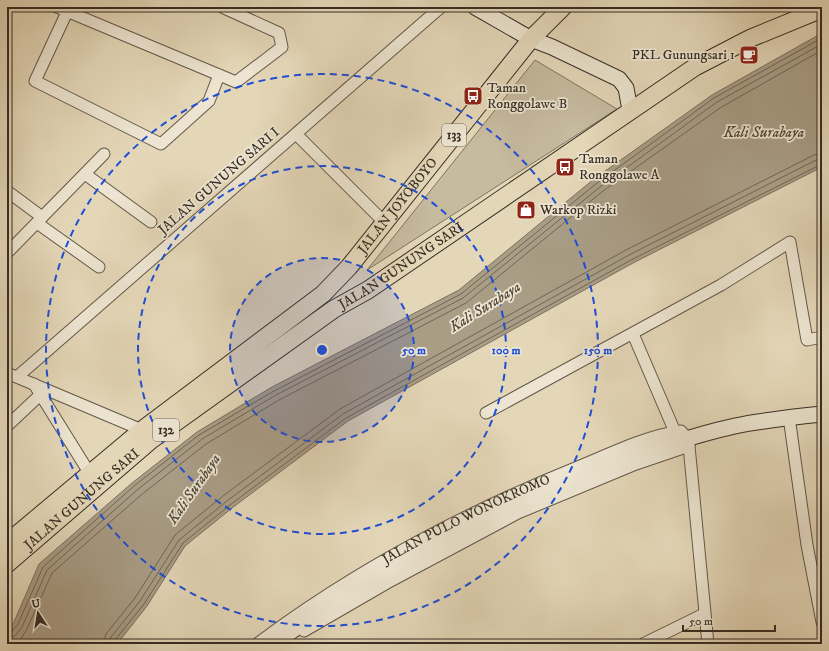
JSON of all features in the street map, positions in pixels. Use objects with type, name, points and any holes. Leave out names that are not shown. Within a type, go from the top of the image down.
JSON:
[{"type":"main road","points":[[475,7],[531,40],[552,47],[619,78],[626,88],[630,110]]},
{"type":"main road","name":"JALAN JOYOBOYO","points":[[323,294],[349,267],[531,40],[563,7]]},
{"type":"main road","name":"JALAN GUNUNG SARI","points":[[7,564],[151,440],[334,309],[368,290],[694,67],[751,38],[822,9]]},
{"type":"main road","points":[[349,267],[346,278],[348,284],[357,290],[368,290]]},
{"type":"main road","points":[[323,294],[331,293],[334,295],[337,302],[334,309]]},
{"type":"main road","name":"JALAN GUNUNG SARI","points":[[7,543],[142,430],[323,294]]},
{"type":"main road","name":"JALAN PULO WONOKROMO","points":[[275,644],[309,619],[374,577],[466,528],[557,488],[629,458],[684,439],[734,426],[789,417],[822,414]]},
{"type":"street","points":[[57,7],[236,82],[282,47],[279,33],[222,7]]},
{"type":"street","name":"JALAN GUNUNG SARI I","points":[[12,375],[296,134],[441,7]]},
{"type":"street","points":[[67,12],[35,81],[161,144],[209,101],[219,75]]},
{"type":"street","points":[[296,134],[384,222]]},
{"type":"street","points":[[8,251],[104,154]]},
{"type":"street","points":[[85,174],[151,222]]},
{"type":"street","points":[[7,191],[39,220],[99,267]]},
{"type":"street","points":[[486,413],[633,334],[720,285],[790,242],[807,340],[822,337]]},
{"type":"street","points":[[633,334],[684,439],[708,644]]},
{"type":"street","points":[[12,375],[142,430]]},
{"type":"street","points":[[34,384],[90,474]]},
{"type":"street","points":[[7,426],[40,395]]},
{"type":"street","points":[[789,417],[807,545],[822,622]]},
{"type":"street","name":"JALAN PULO WONOKROMO","points":[[296,634],[518,513],[636,464],[684,439]]},
{"type":"street","name":"JALAN PULO WONOKROMO","points":[[257,644],[323,596],[353,578],[502,499],[628,446],[684,439]]},
{"type":"street","points":[[644,644],[704,614]]},
{"type":"shaded area","points":[[535,60],[617,109],[367,270]]},
{"type":"water","name":"Kali Surabaya","points":[[822,33],[822,167],[633,263],[348,421],[232,508],[185,546],[147,606],[117,644],[7,644],[7,632],[14,622],[39,564],[132,483],[197,432],[272,387],[459,290],[594,179],[712,95]]},
{"type":"place","name":"PKL Gunungsari 1","points":[[749,55]]},
{"type":"place","name":"Taman Ronggolawe B","points":[[473,96]]},
{"type":"place","name":"Taman Ronggolawe A","points":[[565,167]]},
{"type":"place","name":"Warkop Rizki","points":[[526,210]]}]
